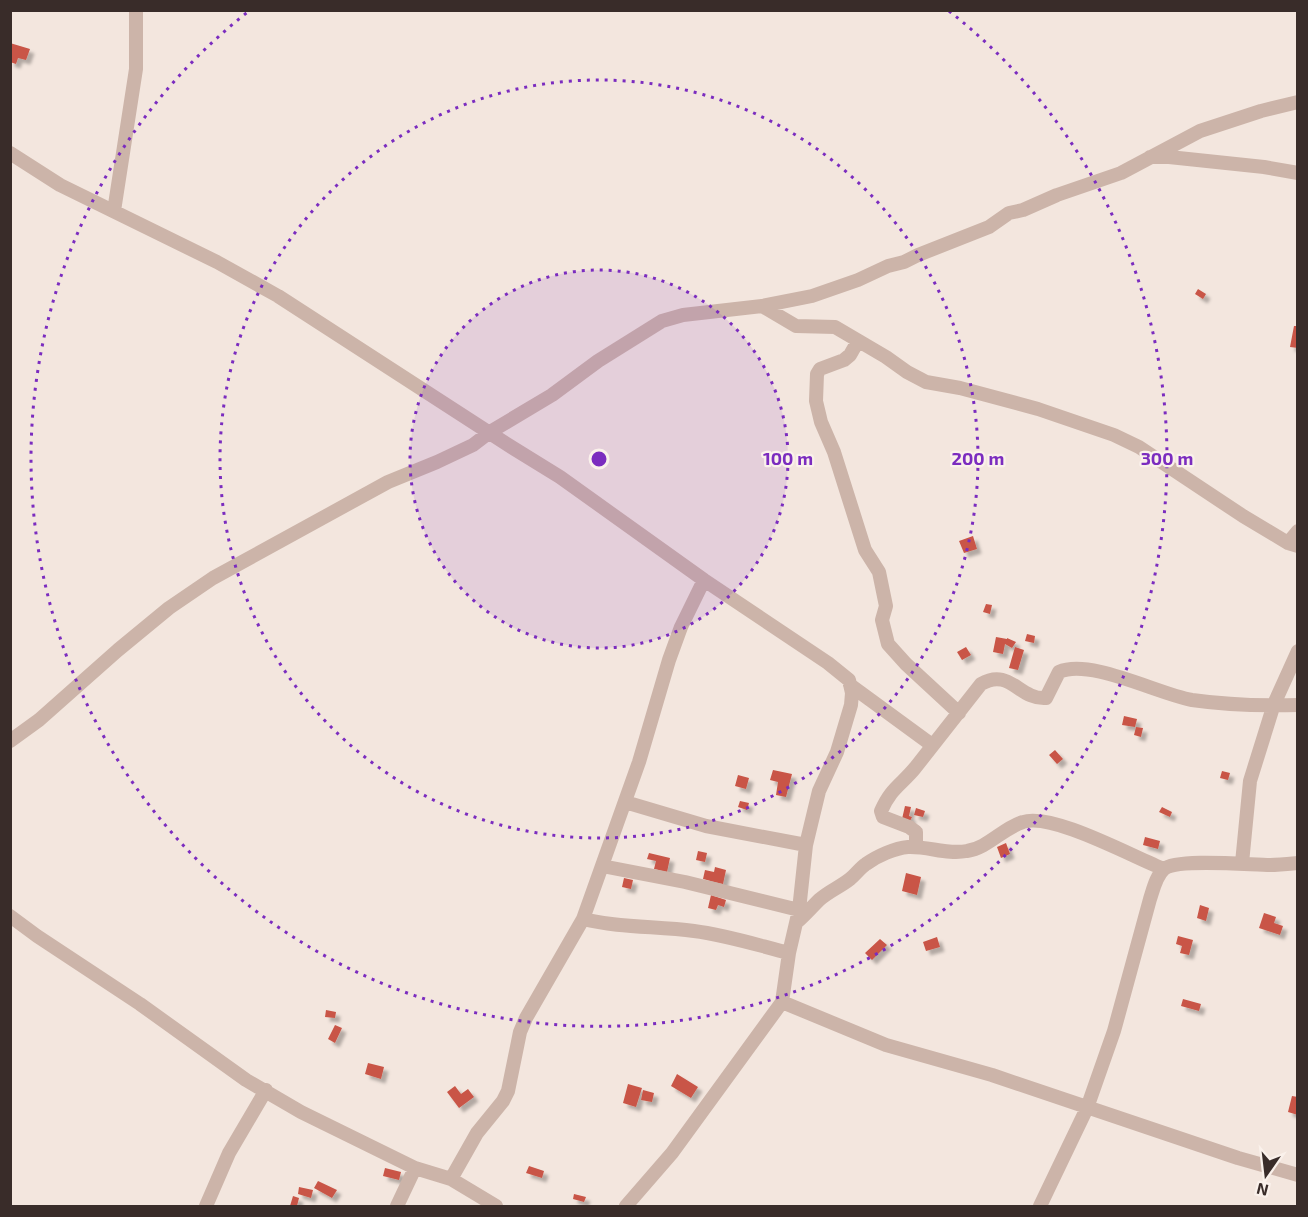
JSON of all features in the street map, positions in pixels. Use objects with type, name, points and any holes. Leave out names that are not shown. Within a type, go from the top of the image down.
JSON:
[{"type":"street","points":[[114,211],[136,69],[136,10]]},
{"type":"street","points":[[10,741],[39,720],[169,608],[213,578],[388,482],[473,445],[662,321],[683,315],[762,306],[813,296],[989,227],[1004,215],[1121,173],[1200,131],[1298,102]]},
{"type":"street","points":[[10,153],[60,185],[217,261],[278,296],[560,477],[704,580],[828,663],[849,680],[852,693],[847,720],[837,752],[819,791],[806,845],[798,916],[789,953],[782,1002],[672,1153],[626,1206]]},
{"type":"street","points":[[1148,157],[1169,157],[1298,173]]},
{"type":"street","points":[[762,306],[796,326],[835,327],[926,382],[960,388],[1038,409],[1114,435],[1139,447],[1243,516],[1293,544],[1298,531]]},
{"type":"street","points":[[858,341],[850,355],[844,360],[820,369],[817,374],[816,401],[821,422],[834,452],[865,550],[879,572],[886,606],[882,620],[888,644],[959,713]]},
{"type":"street","points":[[451,1179],[477,1133],[503,1101],[508,1091],[520,1032],[526,1018],[583,919],[639,762],[673,649],[704,580]]},
{"type":"street","points":[[1242,863],[1250,781],[1274,704],[1298,651]]},
{"type":"street","points":[[916,847],[917,837],[913,829],[883,817],[881,811],[894,788],[913,770],[981,684],[991,678],[1004,679],[1027,694],[1046,698],[1059,672],[1065,669],[1092,670],[1189,699],[1223,704],[1298,705]]},
{"type":"street","points":[[850,685],[932,745]]},
{"type":"street","points":[[625,802],[706,826],[806,845]]},
{"type":"street","points":[[798,916],[843,884],[867,863],[902,848],[916,847],[942,852],[971,851],[1012,827],[1035,819],[1081,832],[1164,869],[1174,866],[1298,863]]},
{"type":"street","points":[[602,866],[685,882],[798,916]]},
{"type":"street","points":[[1040,1206],[1087,1108],[1114,1031],[1150,899],[1164,869]]},
{"type":"street","points":[[10,916],[140,1004],[246,1080],[301,1112],[415,1168],[451,1179],[496,1206]]},
{"type":"street","points":[[583,919],[625,926],[720,935],[789,953]]},
{"type":"street","points":[[782,1002],[886,1045],[992,1075],[1238,1158],[1298,1175]]},
{"type":"street","points":[[206,1206],[229,1153],[266,1090]]},
{"type":"street","points":[[397,1206],[415,1168]]},
{"type":"building","points":[[10,43],[30,49],[26,60],[18,58],[16,64],[10,62]]},
{"type":"building","points":[[1198,289],[1206,294],[1203,299],[1195,294]]},
{"type":"building","points":[[1294,326],[1298,326],[1298,348],[1290,347]]},
{"type":"building","points":[[973,536],[977,549],[964,553],[959,541]]},
{"type":"building","points":[[986,604],[992,605],[990,614],[983,612]]},
{"type":"building","points":[[1027,634],[1035,636],[1034,643],[1025,641]]},
{"type":"building","points":[[996,637],[1016,642],[1012,648],[1005,644],[1003,654],[993,652]]},
{"type":"building","points":[[966,647],[971,655],[962,660],[957,652]]},
{"type":"building","points":[[1015,647],[1024,650],[1018,670],[1009,668]]},
{"type":"building","points":[[1124,716],[1137,719],[1135,727],[1122,725]]},
{"type":"building","points":[[1136,727],[1143,728],[1141,737],[1134,735]]},
{"type":"building","points":[[1055,750],[1063,759],[1057,764],[1049,755]]},
{"type":"building","points":[[773,770],[792,774],[786,797],[776,795],[778,782],[770,780]]},
{"type":"building","points":[[1222,771],[1230,773],[1228,780],[1220,778]]},
{"type":"building","points":[[738,775],[749,778],[746,789],[735,786]]},
{"type":"building","points":[[740,801],[749,803],[747,810],[738,807]]},
{"type":"building","points":[[905,806],[911,807],[910,821],[902,819]]},
{"type":"building","points":[[1162,807],[1172,812],[1170,817],[1159,812]]},
{"type":"building","points":[[916,808],[925,811],[923,817],[914,815]]},
{"type":"building","points":[[1145,837],[1160,841],[1158,849],[1143,845]]},
{"type":"building","points":[[1006,843],[1010,854],[1001,858],[997,847]]},
{"type":"building","points":[[698,851],[707,853],[705,862],[696,860]]},
{"type":"building","points":[[649,853],[670,858],[667,872],[654,869],[656,861],[647,859]]},
{"type":"building","points":[[715,867],[726,870],[723,884],[703,879],[705,870],[714,872]]},
{"type":"building","points":[[906,873],[921,877],[917,895],[902,891]]},
{"type":"building","points":[[624,878],[633,880],[631,889],[622,887]]},
{"type":"building","points":[[711,895],[726,900],[724,907],[718,905],[716,910],[708,908]]},
{"type":"building","points":[[1200,905],[1209,908],[1206,921],[1197,918]]},
{"type":"building","points":[[1264,913],[1276,917],[1274,923],[1283,926],[1280,935],[1259,928]]},
{"type":"building","points":[[1178,936],[1193,940],[1189,955],[1180,953],[1182,946],[1176,944]]},
{"type":"building","points":[[937,937],[940,947],[926,951],[923,942]]},
{"type":"building","points":[[880,939],[887,945],[872,960],[865,953]]},
{"type":"building","points":[[1183,999],[1201,1004],[1199,1011],[1181,1006]]},
{"type":"building","points":[[326,1010],[336,1012],[335,1018],[325,1017]]},
{"type":"building","points":[[335,1025],[342,1028],[335,1043],[328,1039]]},
{"type":"building","points":[[368,1063],[384,1067],[381,1079],[365,1074]]},
{"type":"building","points":[[677,1074],[698,1087],[691,1098],[671,1086]]},
{"type":"building","points":[[628,1084],[642,1088],[636,1107],[623,1103]]},
{"type":"building","points":[[455,1086],[461,1094],[468,1089],[474,1097],[459,1108],[447,1092]]},
{"type":"building","points":[[643,1090],[654,1093],[652,1102],[641,1100]]},
{"type":"building","points":[[1292,1096],[1298,1097],[1298,1115],[1288,1112]]},
{"type":"building","points":[[529,1166],[544,1171],[542,1178],[526,1173]]},
{"type":"building","points":[[385,1168],[401,1172],[399,1180],[383,1176]]},
{"type":"building","points":[[318,1181],[337,1190],[332,1198],[314,1188]]},
{"type":"building","points":[[299,1187],[313,1190],[311,1198],[298,1194]]},
{"type":"building","points":[[574,1194],[586,1197],[584,1202],[573,1199]]},
{"type":"building","points":[[293,1196],[299,1198],[297,1206],[290,1206]]}]
